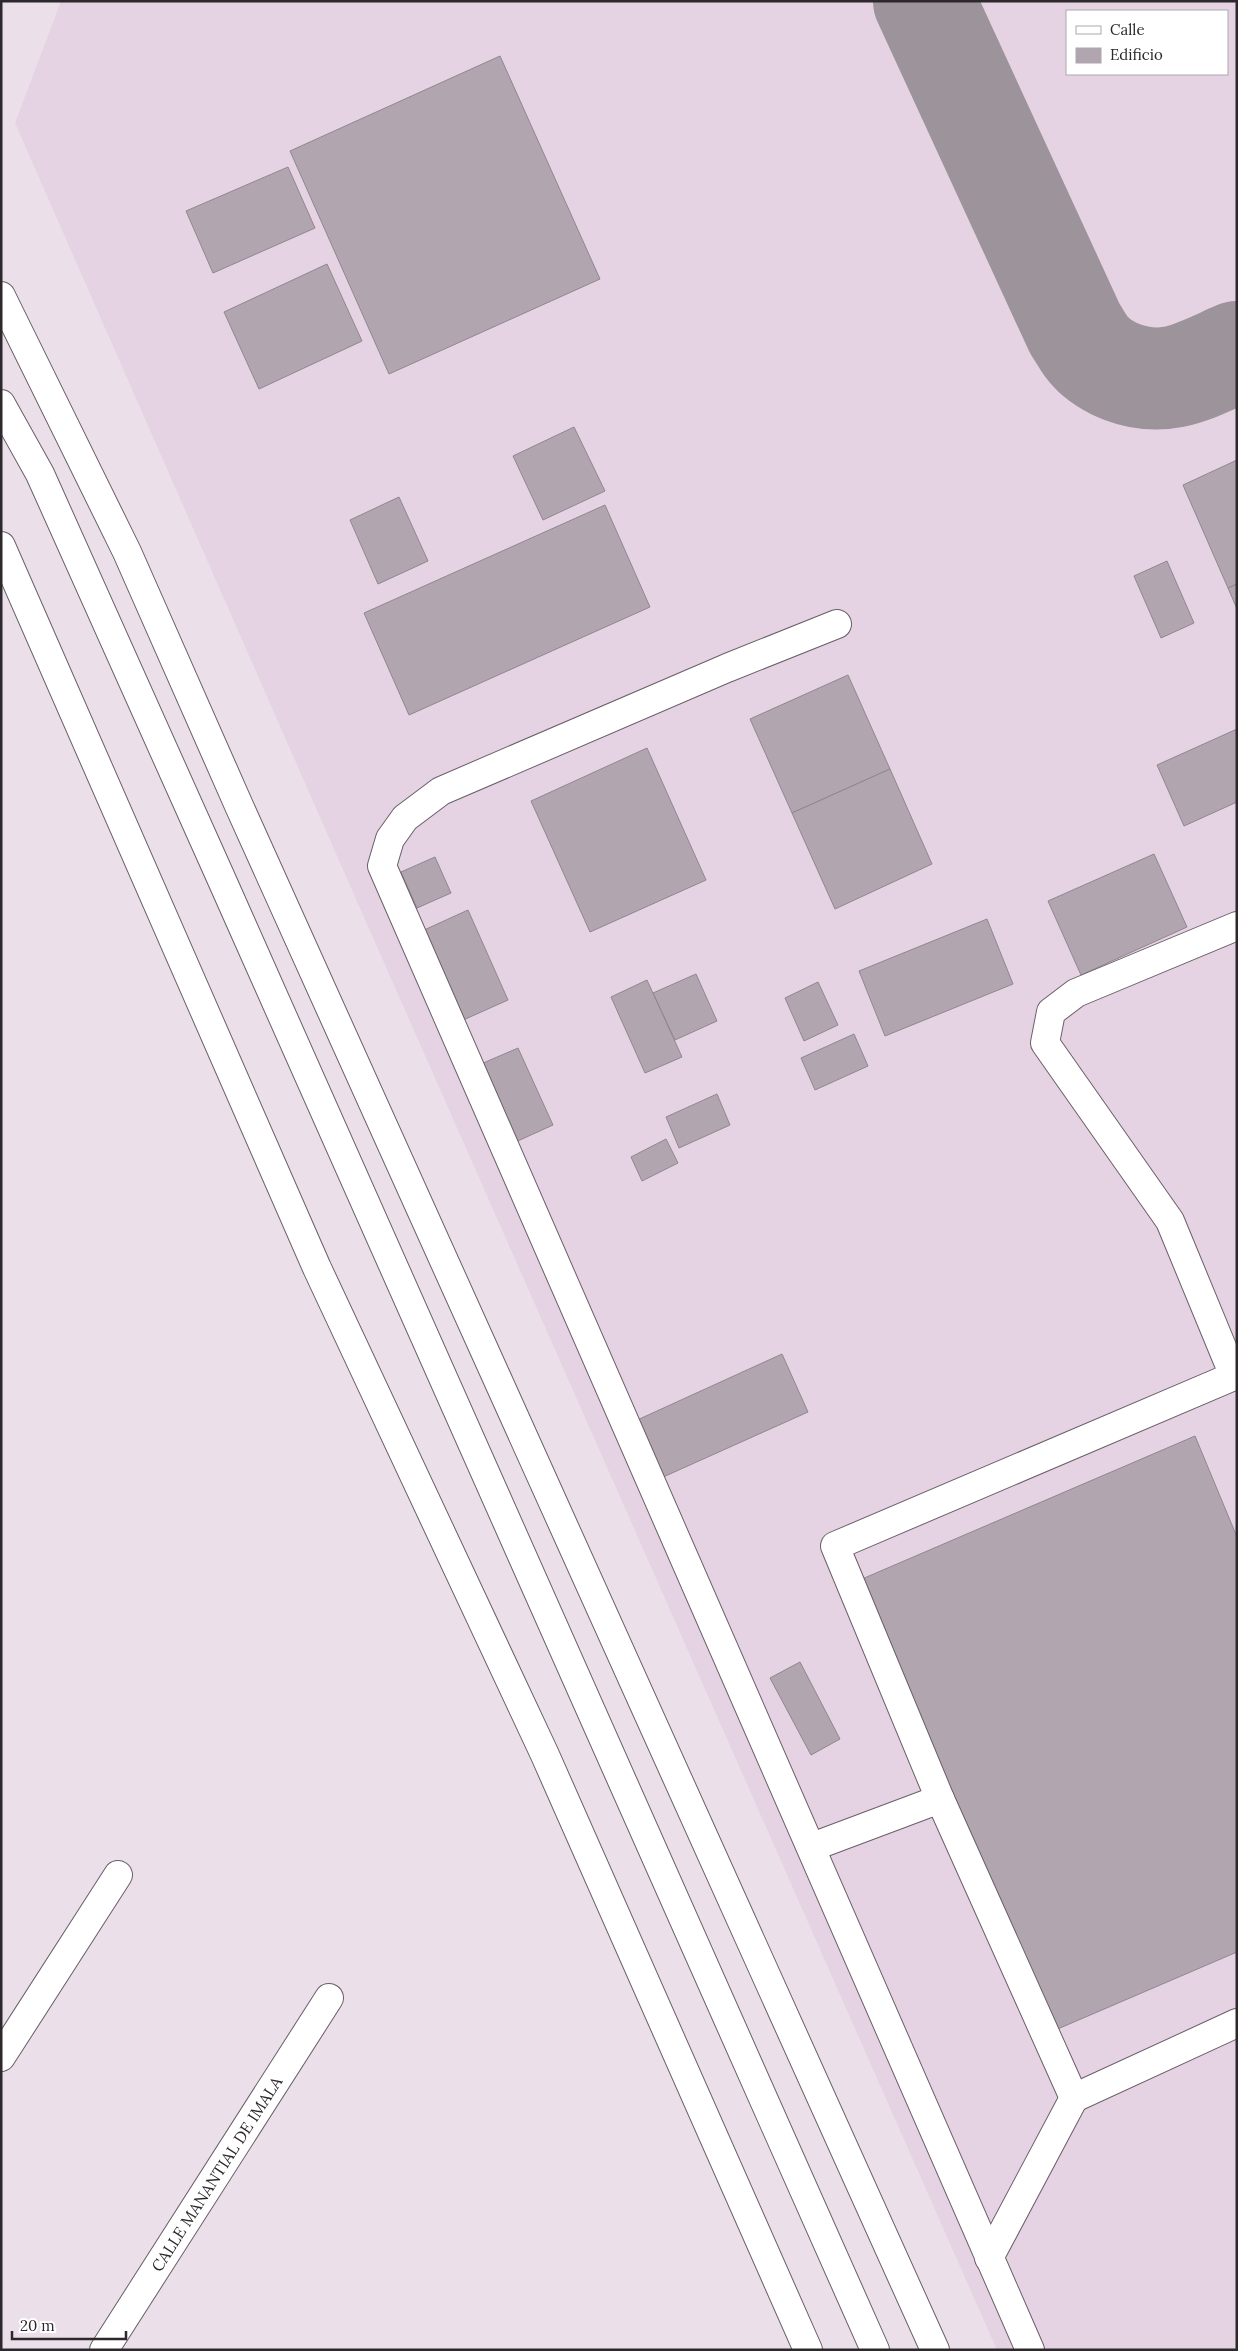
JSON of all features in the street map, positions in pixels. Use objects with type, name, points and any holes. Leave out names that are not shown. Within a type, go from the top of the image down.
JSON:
[{"type":"street","points":[[1,296],[127,552],[240,808],[935,2350]]},
{"type":"street","points":[[1,404],[40,474],[222,878],[875,2350]]},
{"type":"street","points":[[1,546],[317,1268],[545,1755],[808,2350]]},
{"type":"street","points":[[837,624],[727,668],[441,791],[405,818],[390,839],[382,866],[812,1847],[1030,2350]]},
{"type":"street","points":[[1074,2098],[940,1799],[835,1546],[1234,1376],[1170,1222],[1045,1044],[1051,1012],[1076,993],[1237,926]]},
{"type":"street","points":[[812,1847],[940,1799]]},
{"type":"street","points":[[1,2057],[118,1875]]},
{"type":"street","name":"CALLE MANANTIAL DE IMALA","points":[[104,2350],[329,1998]]},
{"type":"street","points":[[989,2258],[1074,2098],[1237,2023]]},
{"type":"shaded area","points":[[61,1],[1237,1],[1237,2350],[997,2350],[15,123]]},
{"type":"building","points":[[500,56],[600,279],[389,374],[290,151]]},
{"type":"building","points":[[288,167],[315,228],[213,273],[186,211]]},
{"type":"building","points":[[327,264],[362,341],[259,389],[224,312]]},
{"type":"building","points":[[574,427],[605,491],[543,520],[513,456]]},
{"type":"building","points":[[1237,460],[1237,584],[1228,588],[1183,485]]},
{"type":"building","points":[[399,497],[428,561],[378,584],[350,520]]},
{"type":"building","points":[[605,505],[650,607],[409,715],[364,613]]},
{"type":"building","points":[[1167,561],[1194,623],[1161,638],[1134,576]]},
{"type":"building","points":[[1237,584],[1237,609],[1228,588]]},
{"type":"building","points":[[848,675],[890,769],[792,813],[750,719]]},
{"type":"building","points":[[1237,729],[1237,802],[1184,826],[1157,765]]},
{"type":"building","points":[[647,748],[706,880],[590,932],[531,801]]},
{"type":"building","points":[[890,769],[932,864],[835,909],[792,813]]},
{"type":"building","points":[[1154,854],[1187,927],[1081,975],[1048,901]]},
{"type":"building","points":[[435,857],[451,893],[417,908],[401,872]]},
{"type":"building","points":[[468,910],[508,1000],[461,1021],[422,931]]},
{"type":"building","points":[[987,919],[1013,984],[885,1036],[859,971]]},
{"type":"building","points":[[696,974],[717,1021],[675,1040],[653,993]]},
{"type":"building","points":[[647,980],[682,1057],[645,1073],[611,997]]},
{"type":"building","points":[[818,982],[838,1025],[804,1041],[785,998]]},
{"type":"building","points":[[854,1034],[868,1066],[815,1090],[801,1058]]},
{"type":"building","points":[[518,1048],[553,1125],[509,1145],[474,1067]]},
{"type":"building","points":[[717,1094],[730,1125],[679,1148],[666,1117]]},
{"type":"building","points":[[666,1139],[678,1163],[642,1181],[631,1157]]},
{"type":"building","points":[[782,1354],[808,1412],[661,1478],[635,1421]]},
{"type":"building","points":[[1195,1436],[1237,1537],[1237,1952],[1053,2031],[862,1579]]},
{"type":"building","points":[[800,1662],[840,1739],[811,1755],[770,1678]]},
{"type":"taxiway","points":[[924,1],[1075,329],[1088,349],[1109,366],[1138,377],[1153,379],[1167,378],[1194,371],[1237,352]]}]
